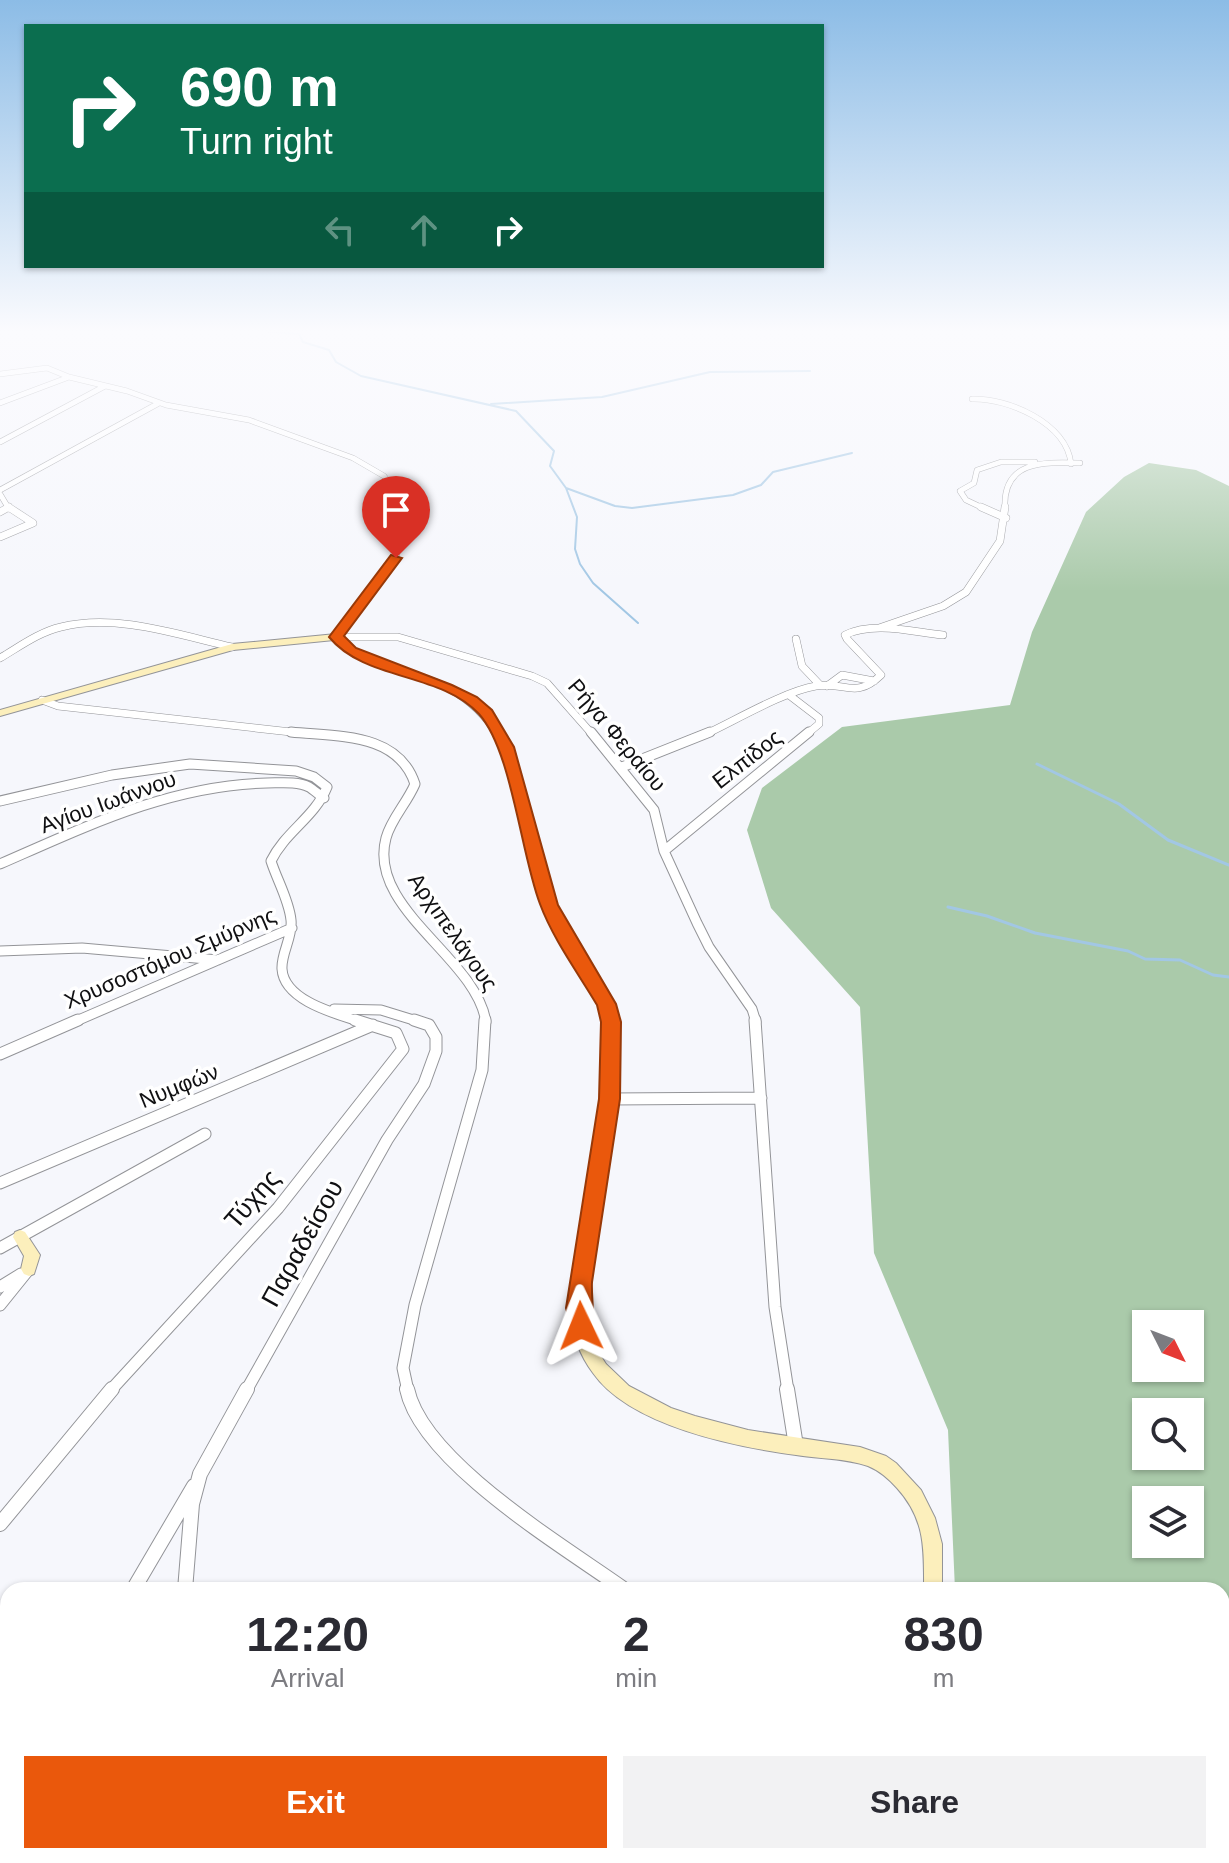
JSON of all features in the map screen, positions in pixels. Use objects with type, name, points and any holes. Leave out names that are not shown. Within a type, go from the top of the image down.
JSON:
[{"type":"street","points":[[0,442],[43,419]]},
{"type":"street","points":[[0,537],[33,523],[10,508],[0,492],[131,419]]},
{"type":"street","points":[[245,419],[353,458],[389,482],[396,511],[396,558],[336,637],[351,651],[472,700],[487,713],[499,732],[549,905],[606,1004],[613,1043],[610,1099],[578,1308],[592,1358],[620,1391],[640,1403],[685,1421],[796,1446],[872,1458],[896,1474],[916,1499],[930,1530],[933,1582]]},
{"type":"street","points":[[1036,419],[1066,445],[1072,455],[1071,464]]},
{"type":"street","points":[[875,629],[960,598],[1000,541],[1006,518],[1004,490],[1009,481],[1037,462]]},
{"type":"street","points":[[1006,518],[966,500],[960,491],[974,483],[977,470],[987,464],[1080,463]]},
{"type":"street","points":[[0,512],[10,508]]},
{"type":"street","points":[[0,658],[49,631],[85,623],[139,629],[232,647]]},
{"type":"street","points":[[622,767],[692,740],[789,695],[824,685],[856,690],[874,681],[881,675],[845,635],[850,631],[875,629],[943,635]]},
{"type":"street","name":"Ρήγα Φεραίου","points":[[0,713],[232,647],[336,637],[398,637],[542,680],[622,767],[654,810],[664,851],[709,947],[752,1009],[758,1029],[775,1307],[796,1446]]},
{"type":"street","points":[[796,639],[802,666],[824,685]]},
{"type":"street","points":[[824,685],[840,675],[860,676],[874,681]]},
{"type":"street","name":"Ελπίδος","points":[[664,851],[819,724],[819,718],[789,695]]},
{"type":"street","name":"Αρχιπελάγους","points":[[42,700],[58,706],[356,739],[392,750],[405,758],[415,784],[408,803],[387,833],[384,849],[387,872],[400,898],[481,1004],[487,1033],[482,1070],[415,1305],[403,1368],[411,1407],[429,1436],[499,1500],[614,1582]]},
{"type":"street","points":[[0,801],[134,771],[190,765],[267,768],[308,774],[326,785],[324,798]]},
{"type":"street","name":"Αγίου Ιωάννου","points":[[0,864],[120,813],[205,788],[254,782],[289,784],[308,787],[324,798]]},
{"type":"street","name":"Χρυσοστόμου Σμύρνης","points":[[0,1054],[292,928],[290,913],[271,861],[275,850],[324,798]]},
{"type":"street","name":"Τύχης","points":[[0,1524],[97,1406],[278,1208],[403,1049],[396,1033],[305,1000],[287,987],[281,972],[292,928]]},
{"type":"street","points":[[0,951],[36,946],[72,946],[221,961]]},
{"type":"street","name":"Παραδείσου","points":[[186,1582],[191,1516],[200,1474],[387,1140],[418,1095],[435,1058],[438,1041],[429,1025],[381,1010],[327,1009]]},
{"type":"street","name":"Νυμφών","points":[[0,1183],[373,1025]]},
{"type":"street","points":[[610,1099],[761,1098]]},
{"type":"street","points":[[0,1248],[205,1134]]},
{"type":"street","points":[[0,1305],[29,1269],[32,1255],[20,1237]]},
{"type":"street","points":[[0,1287],[29,1269]]},
{"type":"street","points":[[138,1582],[200,1474]]},
{"type":"green space","points":[[1149,463],[1196,470],[1229,486],[1229,1582],[955,1582],[948,1430],[874,1253],[860,1007],[771,908],[747,830],[762,788],[842,727],[1010,705],[1032,632],[1086,512],[1124,477]]},
{"type":"waterway","points":[[524,419],[554,451],[550,466],[566,488]]},
{"type":"waterway","points":[[566,488],[615,506],[632,508],[733,495],[761,485],[773,472],[852,453]]},
{"type":"waterway","points":[[566,488],[577,517],[575,549],[580,564],[593,583],[638,623]]},
{"type":"waterway","points":[[1037,764],[1119,804],[1168,840],[1229,865]]},
{"type":"waterway","points":[[948,907],[987,916],[1035,933],[1128,951],[1145,959],[1180,960],[1213,975],[1229,977]]},
{"type":"route","points":[[396,558],[336,637],[345,648],[447,688],[472,700],[487,713],[506,747],[549,905],[606,1004],[611,1022],[610,1099],[580,1282],[578,1308],[581,1326]]}]
